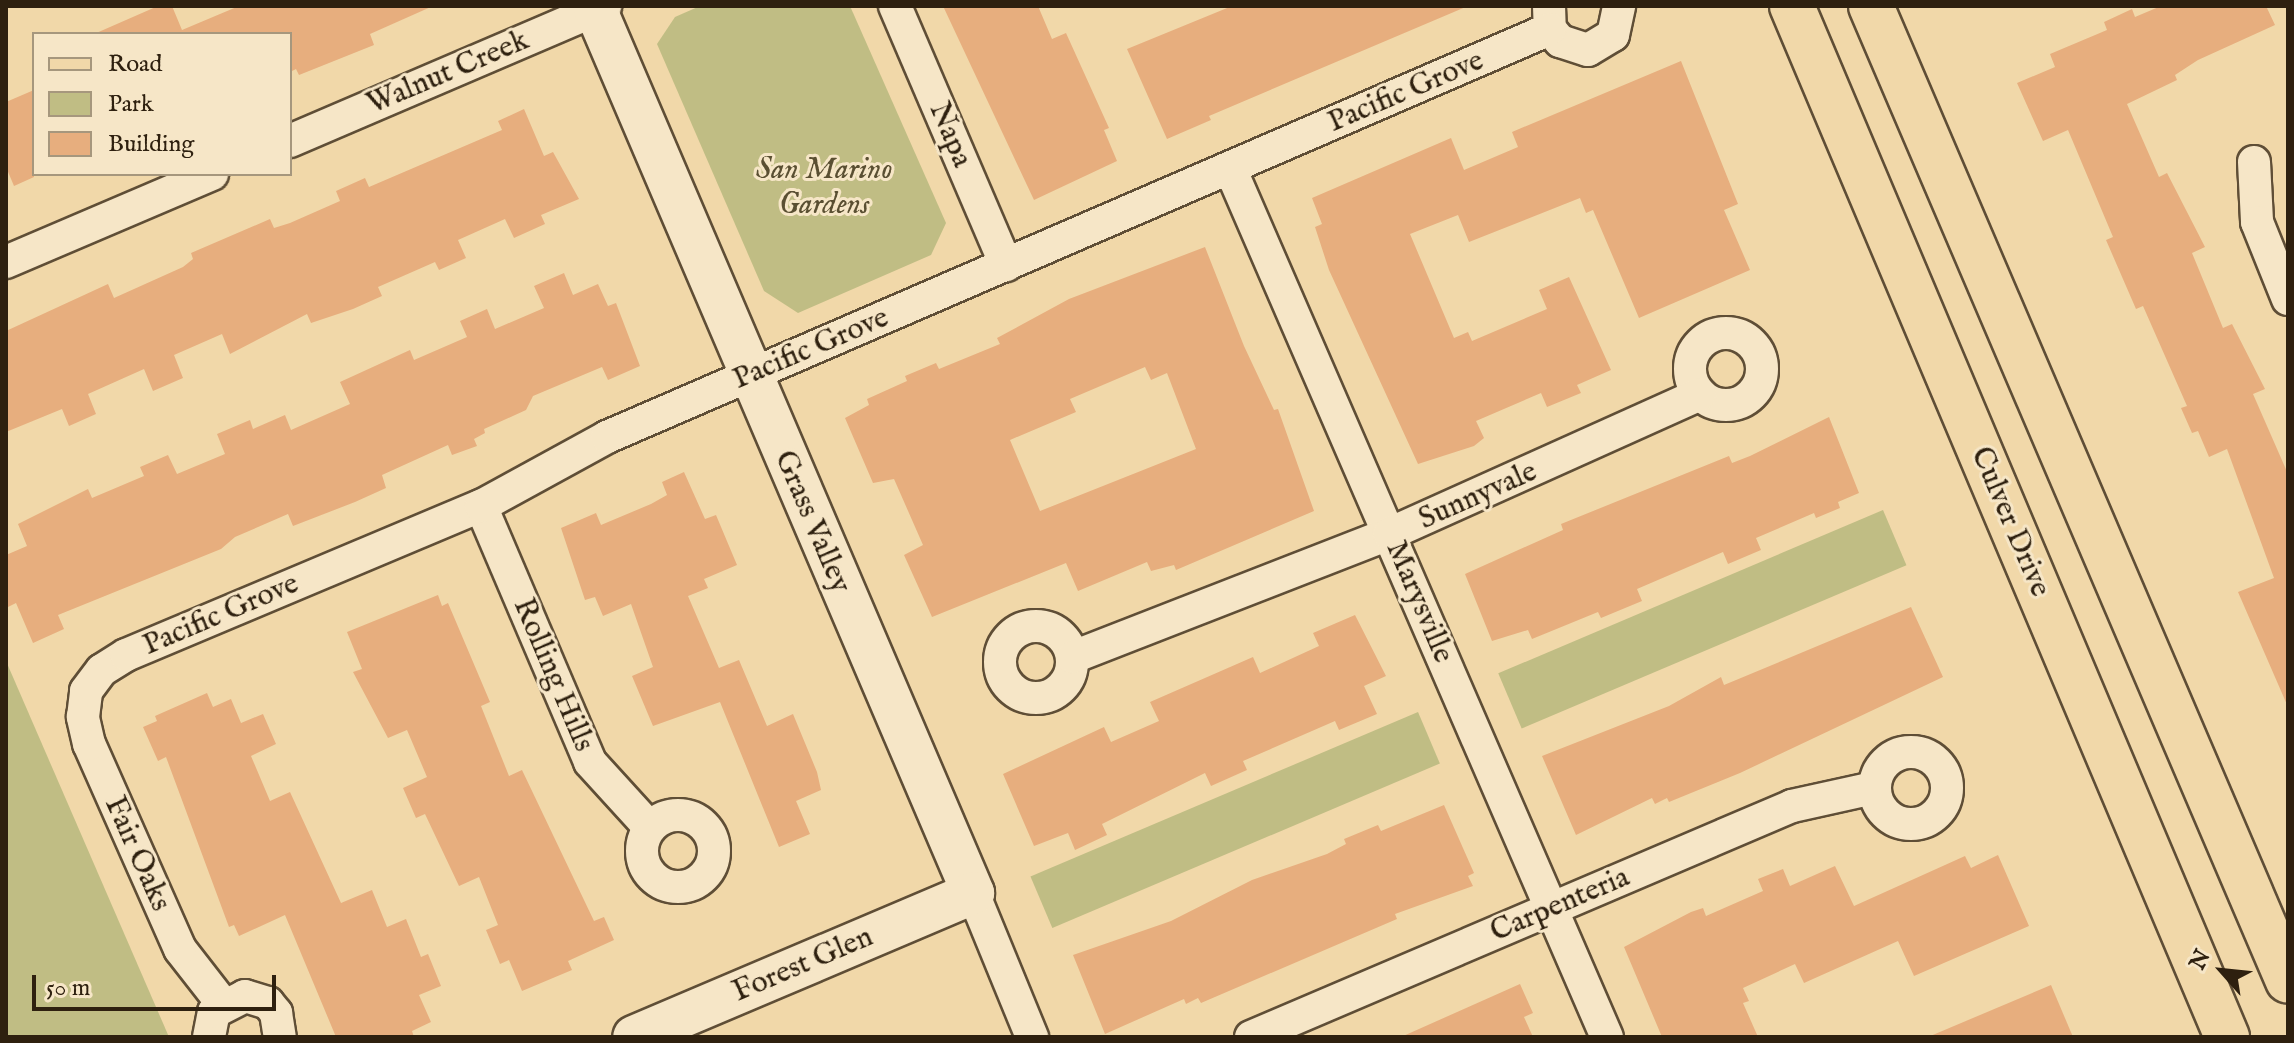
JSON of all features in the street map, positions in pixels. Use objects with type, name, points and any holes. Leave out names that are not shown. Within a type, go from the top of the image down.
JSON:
[{"type":"main road","name":"Culver Drive","points":[[1792,6],[2227,1037]]},
{"type":"main road","points":[[1871,6],[2288,981]]},
{"type":"street","name":"Napa","points":[[895,6],[1006,265]]},
{"type":"street","name":"Pacific Grove","points":[[86,691],[102,670],[126,655],[481,506],[607,437],[1230,168],[1550,18],[1573,49],[1602,45],[1613,35],[1619,6]]},
{"type":"street","name":"Walnut Creek","points":[[292,140],[598,7]]},
{"type":"street","name":"Grass Valley","points":[[598,7],[749,376],[973,893],[1032,1037]]},
{"type":"street","points":[[2254,162],[2257,222],[2288,299]]},
{"type":"street","name":"Marysville","points":[[1230,168],[1607,1037]]},
{"type":"street","points":[[6,262],[207,176]]},
{"type":"street","name":"Sunnyvale","points":[[1073,657],[1389,534],[1700,394]]},
{"type":"street","name":"Rolling Hills","points":[[481,506],[590,762],[650,828]]},
{"type":"street","name":"Fair Oaks","points":[[86,691],[83,717],[89,744],[139,862],[180,949],[222,1003]]},
{"type":"street","name":"Carpenteria","points":[[1251,1037],[1792,806],[1874,788]]},
{"type":"street","name":"Forest Glen","points":[[634,1037],[973,893]]},
{"type":"street","points":[[209,1037],[209,1022],[222,1003],[245,996],[268,1003],[280,1024],[280,1037]]},
{"type":"green space","name":"San Marino Gardens","points":[[700,6],[850,6],[946,223],[931,255],[798,313],[764,291],[657,44],[675,17]]},
{"type":"green space","points":[[1883,510],[1906,565],[1522,729],[1498,673]]},
{"type":"green space","points":[[6,661],[169,1037],[6,1037]]},
{"type":"green space","points":[[1418,712],[1440,764],[1052,928],[1030,876]]},
{"type":"building","points":[[158,6],[172,6],[182,30],[239,6],[433,6],[370,34],[374,45],[299,75],[296,69],[292,71],[292,32],[99,32]]},
{"type":"building","points":[[943,6],[1038,6],[1052,39],[1066,33],[1109,128],[1104,130],[1117,161],[1034,200]]},
{"type":"building","points":[[1232,6],[1468,6],[1209,116],[1211,120],[1167,139],[1127,49]]},
{"type":"building","points":[[2161,6],[2266,6],[2275,25],[2198,60],[2175,75],[2177,80],[2127,104],[2159,177],[2167,173],[2205,247],[2192,253],[2223,328],[2232,324],[2265,389],[2253,394],[2288,474],[2288,707],[2238,592],[2274,578],[2227,449],[2209,457],[2198,431],[2192,433],[2181,408],[2187,406],[2143,306],[2136,309],[2106,240],[2113,237],[2068,130],[2043,141],[2017,83],[2055,67],[2050,54],[2107,30],[2104,22],[2132,9],[2135,17]]},
{"type":"building","points":[[1681,61],[1738,204],[1724,210],[1750,270],[1639,318],[1593,210],[1586,213],[1580,198],[1469,242],[1458,215],[1410,234],[1454,338],[1468,332],[1472,341],[1547,309],[1539,290],[1569,277],[1611,370],[1577,385],[1581,393],[1547,407],[1541,393],[1476,421],[1484,438],[1474,446],[1418,464],[1329,270],[1315,227],[1322,224],[1312,198],[1451,138],[1464,170],[1518,147],[1512,132]]},
{"type":"building","points":[[32,91],[34,177],[14,186],[6,167],[6,102]]},
{"type":"building","points":[[524,109],[544,156],[553,152],[579,199],[541,215],[545,224],[514,238],[505,219],[458,240],[466,258],[439,270],[435,262],[378,287],[382,296],[353,309],[311,323],[307,314],[230,354],[222,334],[174,355],[183,378],[153,391],[144,369],[88,394],[96,414],[69,426],[62,409],[6,432],[6,331],[108,284],[114,298],[183,267],[193,259],[191,253],[270,219],[274,228],[290,223],[340,201],[336,191],[365,178],[369,187],[502,130],[498,121]]},
{"type":"building","points":[[1205,247],[1244,346],[1274,410],[1278,409],[1314,511],[1176,570],[1174,565],[1151,571],[1147,562],[1078,591],[1066,563],[932,617],[904,555],[923,545],[894,479],[873,483],[845,418],[869,405],[867,399],[907,381],[905,376],[936,363],[939,369],[1000,344],[997,338],[1069,299]],"holes":[[[1145,367],[1151,380],[1167,373],[1196,449],[1040,511],[1010,440],[1076,412],[1070,399]]]},
{"type":"building","points":[[564,273],[573,295],[598,284],[608,306],[616,303],[640,366],[608,380],[602,367],[533,396],[526,410],[484,429],[485,433],[474,439],[477,446],[452,455],[448,445],[382,475],[386,488],[355,502],[293,526],[288,514],[235,537],[221,549],[58,615],[64,629],[33,643],[16,603],[6,608],[6,555],[27,546],[18,524],[88,489],[92,498],[144,476],[140,467],[168,455],[177,474],[225,454],[217,434],[250,420],[253,429],[285,415],[291,430],[350,404],[340,382],[410,350],[414,360],[467,337],[460,321],[487,309],[495,329],[544,308],[534,286]]},
{"type":"building","points":[[1829,417],[1859,493],[1838,502],[1840,508],[1816,518],[1814,513],[1756,538],[1761,550],[1728,564],[1723,552],[1637,589],[1642,601],[1601,618],[1598,612],[1532,639],[1528,630],[1492,641],[1465,574],[1563,530],[1561,524],[1729,456],[1732,463],[1750,456]]},
{"type":"building","points":[[684,472],[705,519],[716,515],[737,565],[704,579],[708,588],[688,596],[719,668],[739,660],[767,726],[793,714],[817,772],[821,790],[796,801],[810,834],[779,847],[720,702],[653,726],[632,676],[653,667],[631,604],[603,616],[595,597],[585,600],[561,528],[596,513],[601,525],[651,504],[667,495],[662,482]]},
{"type":"building","points":[[438,595],[442,606],[448,603],[490,702],[481,706],[509,776],[522,770],[594,921],[604,917],[614,940],[568,961],[572,970],[522,991],[509,960],[500,964],[486,930],[498,925],[479,877],[459,886],[425,814],[416,818],[403,788],[427,777],[407,730],[388,738],[353,672],[362,669],[347,632]]},
{"type":"building","points":[[1911,607],[1943,677],[1740,773],[1669,802],[1667,798],[1655,804],[1652,798],[1576,835],[1542,756],[1669,706],[1721,677],[1724,685]]},
{"type":"building","points":[[1355,615],[1386,676],[1364,686],[1377,714],[1339,730],[1335,721],[1243,761],[1247,770],[1211,786],[1205,773],[1102,824],[1107,835],[1075,850],[1068,833],[1034,846],[1003,774],[1104,727],[1111,742],[1159,721],[1150,702],[1253,657],[1260,673],[1319,646],[1313,633]]},
{"type":"building","points":[[207,693],[213,707],[231,699],[241,723],[263,714],[276,744],[251,756],[270,801],[290,792],[341,903],[372,890],[387,927],[406,919],[421,957],[428,954],[441,986],[419,995],[431,1022],[412,1031],[414,1037],[336,1037],[285,915],[239,936],[234,925],[229,927],[166,757],[158,761],[143,727],[157,721],[155,716]]},
{"type":"building","points":[[1444,805],[1474,873],[1468,876],[1473,886],[1395,914],[1397,919],[1201,1003],[1198,998],[1186,1004],[1184,999],[1105,1034],[1073,955],[1171,921],[1252,880],[1327,854],[1346,844],[1344,839],[1378,825],[1381,831]]},
{"type":"building","points":[[1998,855],[2029,926],[1914,976],[1898,941],[1804,983],[1795,964],[1743,988],[1749,1001],[1743,1003],[1758,1037],[1662,1037],[1624,947],[1691,912],[1703,908],[1706,916],[1763,891],[1758,879],[1783,869],[1790,886],[1835,866],[1854,906],[1965,856],[1971,868]]},
{"type":"building","points":[[1520,984],[1533,1013],[1524,1017],[1533,1037],[1401,1037]]},
{"type":"building","points":[[2051,985],[2073,1037],[1928,1037]]}]
